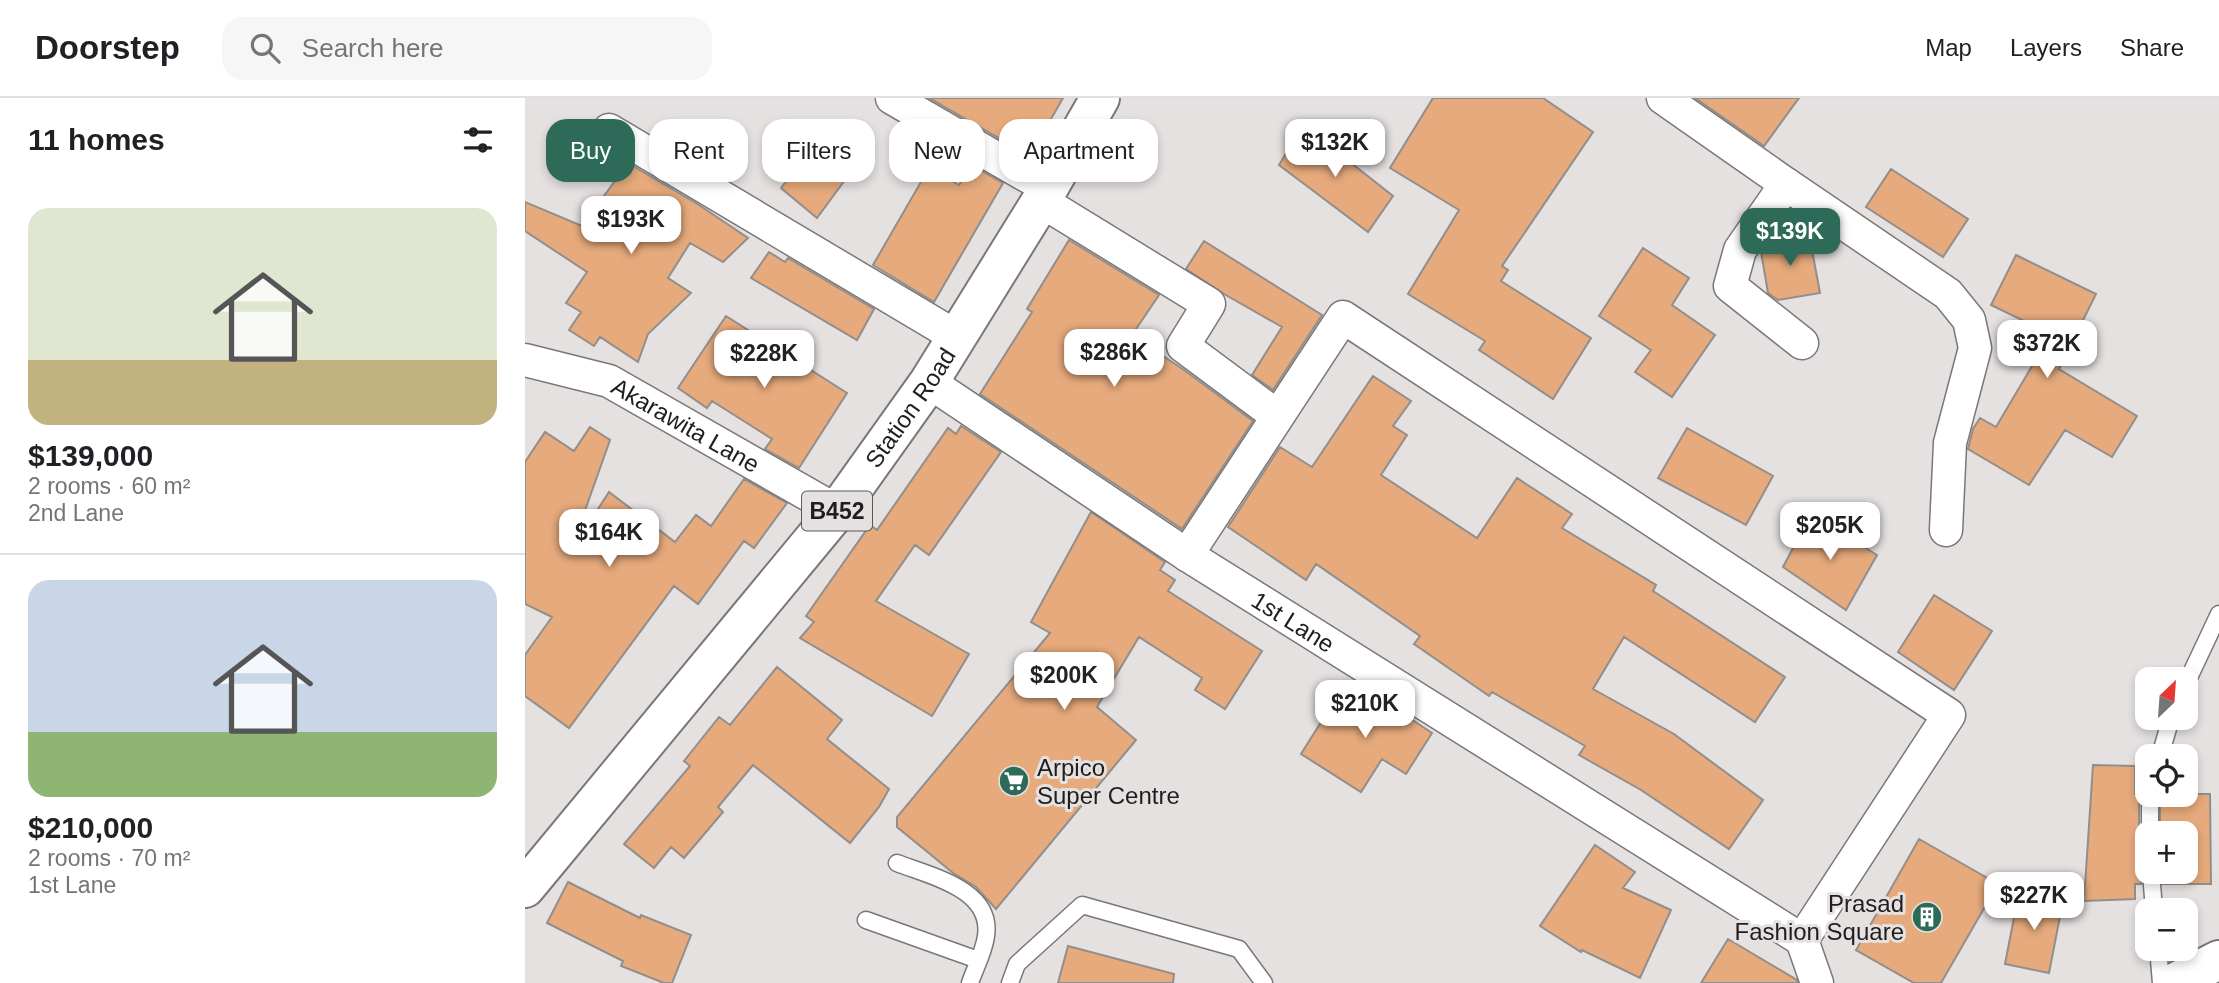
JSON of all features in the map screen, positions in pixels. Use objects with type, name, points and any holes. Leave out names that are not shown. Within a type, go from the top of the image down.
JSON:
[{"type":"main road","name":"Station Road","points":[[525,888],[837,511],[929,382],[1101,98]]},
{"type":"main road","points":[[2174,983],[2219,960]]},
{"type":"street","points":[[893,98],[1045,194],[1209,304],[1183,346],[1277,416]]},
{"type":"street","points":[[1663,98],[1948,294],[1969,320],[1975,348],[1950,443],[1946,530]]},
{"type":"street","points":[[635,145],[957,337]]},
{"type":"street","points":[[1786,184],[1740,250],[1730,286],[1802,343]]},
{"type":"street","points":[[1187,555],[1343,317],[1949,715],[1802,940],[1817,983]]},
{"type":"street","name":"Akarawita Lane","points":[[525,360],[609,381],[837,511]]},
{"type":"street","name":"1st Lane","points":[[929,382],[1187,555],[1802,940]]},
{"type":"lane","points":[[2194,667],[2219,614]]},
{"type":"lane","points":[[897,863],[955,886],[975,899],[985,914],[987,936],[970,983]]},
{"type":"lane","points":[[1010,983],[1017,964],[1082,905],[1239,949],[1264,983]]},
{"type":"lane","points":[[866,920],[978,960]]},
{"type":"lane","points":[[2159,961],[2161,983]]},
{"type":"building","points":[[929,98],[1063,98],[1051,119],[999,119],[999,138],[985,130],[985,119],[966,119]]},
{"type":"building","points":[[1433,98],[1543,98],[1593,132],[1502,266],[1508,270],[1501,281],[1591,338],[1553,399],[1479,350],[1485,341],[1408,294],[1459,210],[1390,168]]},
{"type":"building","points":[[1695,98],[1799,98],[1764,146]]},
{"type":"building","points":[[1303,125],[1393,196],[1368,232],[1279,165]]},
{"type":"building","points":[[635,167],[649,175],[649,182],[660,182],[748,238],[723,262],[690,243],[668,278],[691,293],[648,334],[638,362],[600,337],[594,346],[569,330],[581,312],[566,303],[587,272],[525,231],[525,202],[582,226],[614,182],[635,182]]},
{"type":"building","points":[[1891,169],[1968,219],[1943,257],[1866,207]]},
{"type":"building","points":[[985,173],[1003,183],[934,302],[873,265],[921,182],[954,182],[959,185],[961,182],[985,182]]},
{"type":"building","points":[[786,182],[843,182],[817,218],[781,188]]},
{"type":"building","points":[[1809,234],[1820,293],[1778,300],[1768,293],[1761,252],[1768,242]]},
{"type":"building","points":[[1069,240],[1159,295],[1132,335],[1253,421],[1182,529],[980,394],[1032,312],[1027,309]]},
{"type":"building","points":[[1204,241],[1322,315],[1273,390],[1252,375],[1282,327],[1186,269]]},
{"type":"building","points":[[1643,248],[1689,278],[1672,305],[1715,335],[1672,397],[1635,372],[1651,350],[1599,316]]},
{"type":"building","points":[[769,252],[785,262],[788,258],[874,309],[857,340],[751,278]]},
{"type":"building","points":[[2016,255],[2096,294],[2059,369],[2137,416],[2112,457],[2065,430],[2029,485],[1968,449],[1973,429],[1980,418],[1996,427],[2051,334],[1991,305]]},
{"type":"building","points":[[726,316],[847,393],[799,468],[765,449],[772,439],[712,401],[707,408],[678,388]]},
{"type":"building","points":[[1373,376],[1411,401],[1393,426],[1407,435],[1381,475],[1477,538],[1517,478],[1572,514],[1562,528],[1656,585],[1653,591],[1785,677],[1755,722],[1624,637],[1593,689],[1674,734],[1763,800],[1729,849],[1641,790],[1579,755],[1585,746],[1492,692],[1489,696],[1414,644],[1420,636],[1316,564],[1306,580],[1228,527],[1280,447],[1312,467]]},
{"type":"building","points":[[961,426],[1001,452],[929,555],[915,545],[876,601],[969,654],[932,716],[800,638],[814,622],[806,616],[870,525],[877,530],[948,428],[956,434]]},
{"type":"building","points":[[590,427],[610,440],[582,519],[589,523],[609,492],[675,542],[696,515],[711,526],[744,479],[787,503],[754,548],[744,541],[698,604],[674,586],[569,728],[525,696],[525,655],[552,617],[525,604],[525,462],[545,432],[574,451]]},
{"type":"building","points":[[1687,428],[1773,476],[1746,525],[1658,478]]},
{"type":"building","points":[[1091,512],[1165,562],[1160,570],[1175,580],[1168,591],[1262,651],[1225,709],[1195,690],[1202,678],[1139,637],[1097,707],[1136,740],[996,909],[976,887],[953,873],[897,827],[897,817],[1050,633],[1031,622]]},
{"type":"building","points":[[1811,514],[1877,555],[1846,610],[1783,567]]},
{"type":"building","points":[[1934,595],[1992,631],[1954,690],[1898,652]]},
{"type":"building","points":[[777,667],[842,720],[827,739],[889,789],[879,807],[850,843],[753,765],[718,807],[723,812],[684,858],[671,847],[654,868],[624,844],[690,766],[684,761],[719,717],[730,725]]},
{"type":"building","points":[[1366,689],[1432,733],[1406,774],[1382,759],[1361,792],[1301,754],[1335,700],[1352,711]]},
{"type":"building","points":[[2093,765],[2135,766],[2135,807],[2139,807],[2139,821],[2135,821],[2135,899],[2084,901]]},
{"type":"building","points":[[2198,794],[2210,794],[2211,884],[2198,884],[2198,821],[2160,821],[2160,807],[2198,807]]},
{"type":"building","name":"Prasad Fashion Square","points":[[1919,839],[1998,884],[1941,983],[1914,983],[1856,950]]},
{"type":"building","points":[[1595,845],[1635,872],[1623,888],[1671,910],[1640,978],[1582,950],[1581,952],[1540,926]]},
{"type":"building","points":[[568,882],[640,918],[641,915],[691,935],[672,983],[664,983],[621,966],[623,961],[547,923]]},
{"type":"building","points":[[2019,892],[2063,901],[2049,973],[2005,964]]},
{"type":"building","points":[[1728,939],[1797,980],[1798,983],[1701,983]]},
{"type":"building","points":[[1068,946],[1174,974],[1173,983],[1058,983]]},
{"type":"place","name":"Arpico Super Centre","points":[[1014,781]]},
{"type":"place","name":"Prasad Fashion Square","points":[[1927,917]]}]
